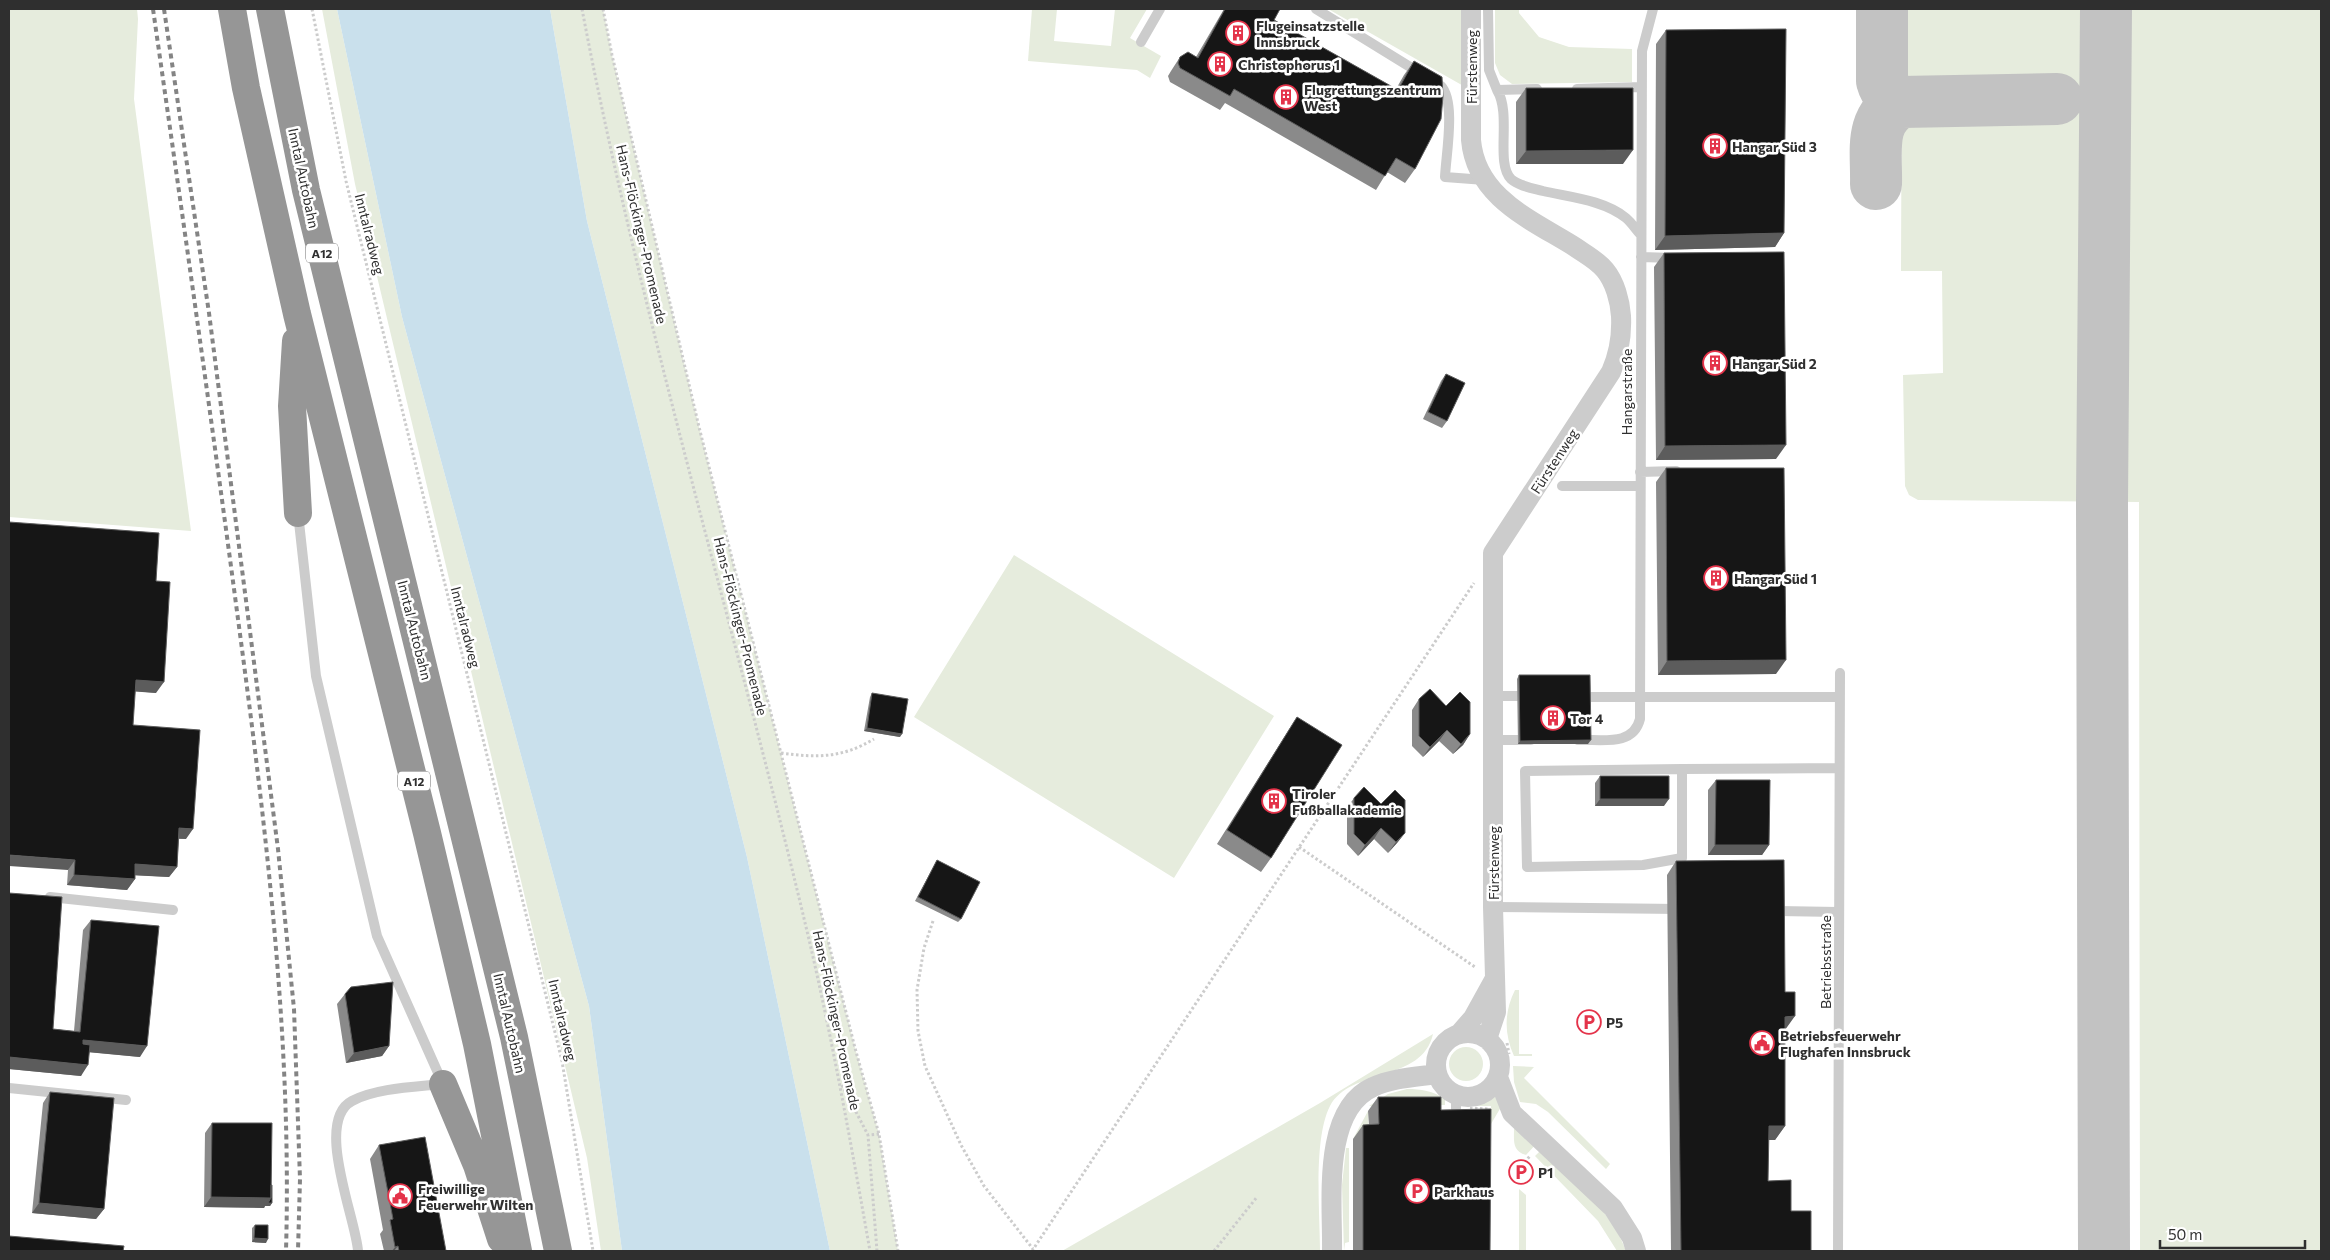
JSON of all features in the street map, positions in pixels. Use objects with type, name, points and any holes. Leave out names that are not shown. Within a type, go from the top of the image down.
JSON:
[{"type":"highway","name":"A12","points":[[232,9],[246,88],[297,314],[436,871],[477,1044],[518,1251]]},
{"type":"highway","name":"Inntal Autobahn","points":[[270,9],[306,190],[514,1037],[558,1251]]},
{"type":"highway","points":[[297,314],[292,406],[298,512]]},
{"type":"highway","points":[[443,1084],[476,1165],[499,1235],[508,1251]]},
{"type":"street","name":"Fürstenweg","points":[[1471,9],[1472,150],[1485,180],[1491,191],[1505,203],[1591,258],[1605,270],[1617,295],[1621,328],[1620,343],[1611,372],[1493,553],[1493,907],[1496,1012],[1487,1039]]},
{"type":"street","name":"Fürstenweg","points":[[1459,1034],[1473,1018],[1494,980]]},
{"type":"street","points":[[1459,1034],[1478,1034],[1487,1039],[1498,1054],[1500,1064],[1498,1077],[1486,1092],[1468,1097],[1459,1102],[1441,1083],[1436,1074],[1435,1063],[1438,1053],[1450,1038],[1459,1034]]},
{"type":"street","points":[[1332,1251],[1333,1159],[1336,1142],[1346,1111],[1361,1094],[1372,1087],[1384,1083],[1436,1074]]},
{"type":"street","points":[[1498,1077],[1512,1113],[1613,1208],[1632,1238],[1636,1251]]},
{"type":"lane","points":[[1141,42],[1160,9]]},
{"type":"lane","points":[[1316,9],[1441,86],[1447,92],[1449,106],[1445,177],[1485,180]]},
{"type":"lane","points":[[1488,9],[1489,70],[1491,82],[1504,106],[1504,164],[1511,179],[1527,187],[1609,208],[1627,218],[1641,236]]},
{"type":"lane","name":"Hangarstraße","points":[[1566,740],[1614,739],[1629,736],[1638,727],[1641,697],[1641,87],[1642,51],[1652,9]]},
{"type":"lane","points":[[1564,89],[1641,87]]},
{"type":"lane","points":[[1497,90],[1545,89]]},
{"type":"lane","points":[[1641,258],[1687,258]]},
{"type":"lane","points":[[1640,472],[1689,471]]},
{"type":"lane","points":[[1562,486],[1640,486]]},
{"type":"lane","points":[[298,512],[316,676],[377,936],[443,1084],[366,1096],[349,1103],[343,1110],[337,1133],[337,1164],[358,1251]]},
{"type":"lane","name":"Betriebsstraße","points":[[1838,1251],[1840,673]]},
{"type":"lane","points":[[1492,696],[1546,696]]},
{"type":"lane","points":[[1565,696],[1840,697]]},
{"type":"lane","points":[[1492,740],[1546,740]]},
{"type":"lane","points":[[1682,769],[1682,858],[1643,865],[1527,867],[1525,771],[1682,769],[1839,768]]},
{"type":"lane","points":[[38,896],[173,910]]},
{"type":"lane","points":[[1493,907],[1686,909]]},
{"type":"lane","points":[[1762,911],[1838,912]]},
{"type":"lane","points":[[9,1088],[126,1100]]},
{"type":"lane","points":[[1456,1124],[1459,1102]]},
{"type":"path","name":"Inntalradweg","points":[[312,9],[346,181],[562,1061],[593,1251]]},
{"type":"path","name":"Hans-Flöckinger-Promenade","points":[[582,9],[603,118],[634,252],[804,920],[840,1081],[870,1251]]},
{"type":"path","points":[[603,9],[690,392],[855,1048],[880,1134],[898,1251]]},
{"type":"path","points":[[933,921],[924,948],[917,990],[918,1031],[925,1066],[961,1145],[984,1186],[1033,1250],[1493,553]]},
{"type":"path","points":[[781,753],[813,756],[840,755],[874,739]]},
{"type":"path","points":[[1299,847],[1494,980]]},
{"type":"path","points":[[840,1081],[868,1135],[877,1251]]},
{"type":"path","points":[[1459,1102],[1489,1109],[1489,1118]]},
{"type":"path","points":[[868,1135],[880,1134]]},
{"type":"path","points":[[1214,1251],[1257,1197]]},
{"type":"green space","points":[[9,9],[137,9],[134,99],[191,531],[9,517]]},
{"type":"green space","points":[[322,9],[337,9],[402,317],[589,1006],[622,1251],[601,1251],[587,1158],[355,184]]},
{"type":"green space","points":[[550,9],[603,9],[612,55],[699,427],[855,1048],[879,1134],[898,1251],[830,1251],[747,857],[587,221]]},
{"type":"green space","points":[[1032,9],[1057,9],[1054,41],[1111,46],[1115,9],[1147,9],[1130,38],[1161,56],[1150,78],[1137,70],[1028,61]]},
{"type":"green space","points":[[1328,9],[1467,9],[1467,88]]},
{"type":"green space","points":[[1495,9],[1519,9],[1519,13],[1539,37],[1569,47],[1632,49],[1632,82],[1512,84],[1500,75],[1495,63]]},
{"type":"green space","points":[[1902,9],[2321,9],[2321,1251],[2140,1251],[2139,502],[1918,500],[1909,495],[1905,486],[1903,375],[1943,373],[1942,271],[1901,271]]},
{"type":"green space","points":[[1014,555],[1274,716],[1174,878],[914,717]]},
{"type":"green space","points":[[1515,990],[1519,990],[1519,1054],[1532,1054],[1532,1056],[1514,1056],[1508,1040],[1507,1015]]},
{"type":"green space","points":[[1433,1034],[1426,1050],[1415,1060],[1401,1068],[1353,1085],[1340,1094],[1330,1106],[1321,1137],[1319,1156],[1320,1251],[1062,1251],[1320,1103]]},
{"type":"green space","points":[[1466,1047],[1478,1052],[1483,1064],[1478,1076],[1466,1081],[1454,1076],[1449,1064],[1454,1052]]},
{"type":"green space","points":[[1513,1066],[1534,1067],[1524,1078],[1610,1164],[1606,1169],[1548,1112],[1536,1104],[1520,1102],[1514,1082]]},
{"type":"green space","points":[[1407,1089],[1422,1090],[1436,1094],[1445,1099],[1445,1105],[1369,1106],[1388,1094]]},
{"type":"green space","points":[[1494,1096],[1501,1107],[1491,1124],[1491,1106],[1467,1106],[1483,1103]]},
{"type":"green space","points":[[1368,1111],[1369,1138],[1353,1139]]},
{"type":"green space","points":[[1514,1128],[1537,1143],[1526,1155],[1516,1148]]},
{"type":"green space","points":[[1346,1148],[1349,1148],[1349,1242],[1345,1243],[1344,1251],[1342,1185]]},
{"type":"green space","points":[[1541,1150],[1590,1196],[1601,1209],[1620,1236],[1626,1251],[1617,1251],[1598,1221],[1535,1156]]},
{"type":"green space","points":[[1519,1189],[1526,1195],[1526,1251],[1519,1251]]},
{"type":"water","points":[[337,9],[550,9],[587,221],[747,857],[830,1251],[622,1251],[589,1006],[402,317]]},
{"type":"building","name":"Flugrettungszentrum West","points":[[1225,9],[1280,9],[1274,20],[1398,90],[1414,61],[1442,77],[1441,119],[1415,169],[1396,158],[1385,176],[1234,89],[1230,96],[1180,68],[1178,63],[1180,57],[1188,52],[1198,58]]},
{"type":"building","name":"Hangar Süd 3","points":[[1786,29],[1784,233],[1665,236],[1666,30]]},
{"type":"building","points":[[1526,88],[1633,88],[1633,150],[1526,151]]},
{"type":"building","name":"Hangar Süd 2","points":[[1784,252],[1786,445],[1665,446],[1664,253]]},
{"type":"building","points":[[1446,374],[1465,383],[1447,421],[1428,412]]},
{"type":"building","name":"Hangar Süd 1","points":[[1666,468],[1784,468],[1786,660],[1667,661]]},
{"type":"building","points":[[9,522],[159,533],[156,581],[170,582],[164,682],[136,680],[133,725],[200,730],[193,829],[179,828],[177,867],[135,864],[135,879],[74,875],[75,860],[9,855]]},
{"type":"building","name":"Tor 4","points":[[1519,675],[1590,675],[1591,740],[1520,741]]},
{"type":"building","points":[[1430,689],[1446,706],[1460,692],[1470,702],[1470,734],[1461,744],[1447,730],[1430,747],[1419,736],[1419,699]]},
{"type":"building","points":[[872,693],[908,699],[902,734],[867,728]]},
{"type":"building","name":"Tiroler Fußballakademie","points":[[1297,717],[1342,745],[1271,858],[1227,830]]},
{"type":"building","points":[[1600,776],[1669,776],[1669,799],[1600,799]]},
{"type":"building","points":[[1716,780],[1770,780],[1769,845],[1715,845]]},
{"type":"building","points":[[1364,787],[1381,804],[1395,790],[1405,800],[1405,833],[1396,842],[1381,828],[1365,845],[1354,834],[1354,798]]},
{"type":"building","points":[[937,860],[980,882],[961,919],[918,897]]},
{"type":"building","points":[[1784,860],[1785,992],[1795,992],[1795,1016],[1785,1017],[1785,1126],[1769,1126],[1768,1181],[1791,1180],[1791,1211],[1811,1211],[1811,1251],[1681,1251],[1676,861]]},
{"type":"building","points":[[9,893],[62,897],[53,1029],[80,1032],[91,920],[159,926],[147,1046],[83,1040],[83,1044],[90,1045],[88,1065],[9,1057]]},
{"type":"building","points":[[393,982],[389,1046],[354,1053],[345,994],[351,987]]},
{"type":"building","points":[[50,1092],[114,1098],[104,1209],[39,1203]]},
{"type":"building","name":"Parkhaus","points":[[1378,1097],[1441,1097],[1441,1110],[1491,1109],[1490,1251],[1363,1251],[1363,1125],[1379,1124]]},
{"type":"building","points":[[212,1123],[272,1123],[271,1198],[211,1197]]},
{"type":"building","name":"Freiwillige Feuerwehr Wilten","points":[[425,1137],[446,1251],[399,1251],[398,1246],[395,1247],[390,1220],[393,1219],[379,1145]]},
{"type":"building","points":[[271,1185],[272,1203],[268,1203],[271,1198]]},
{"type":"building","points":[[255,1225],[268,1225],[268,1239],[254,1238]]},
{"type":"building","points":[[9,1236],[124,1246],[123,1251],[9,1251]]},
{"type":"taxiway","points":[[1882,9],[1882,81],[1887,91],[1898,100],[1902,102],[2057,99]]},
{"type":"taxiway","points":[[2104,1251],[2102,502],[2106,9]]},
{"type":"taxiway","points":[[1876,184],[1876,148],[1879,127],[1891,109],[1902,102]]},
{"type":"railway","points":[[153,9],[228,543],[267,855],[275,934],[285,1092],[286,1251]]},
{"type":"railway","points":[[164,9],[209,313],[278,849],[294,1009],[300,1179],[298,1251]]},
{"type":"place","name":"Flugeinsatzstelle Innsbruck","points":[[1238,33]]},
{"type":"place","name":"Christophorus 1","points":[[1220,64]]},
{"type":"place","name":"Flugrettungszentrum West","points":[[1286,97]]},
{"type":"place","name":"Hangar Süd 3","points":[[1715,146]]},
{"type":"place","name":"Hangar Süd 2","points":[[1715,363]]},
{"type":"place","name":"Hangar Süd 1","points":[[1716,578]]},
{"type":"place","name":"Tor 4","points":[[1553,718]]},
{"type":"place","name":"Tiroler Fußballakademie","points":[[1274,801]]},
{"type":"place","name":"P5","points":[[1589,1022]]},
{"type":"place","name":"Betriebsfeuerwehr Flughafen Innsbruck","points":[[1762,1043]]},
{"type":"place","name":"P1","points":[[1521,1172]]},
{"type":"place","name":"Parkhaus","points":[[1417,1191]]},
{"type":"place","name":"Freiwillige Feuerwehr Wilten","points":[[400,1196]]}]
